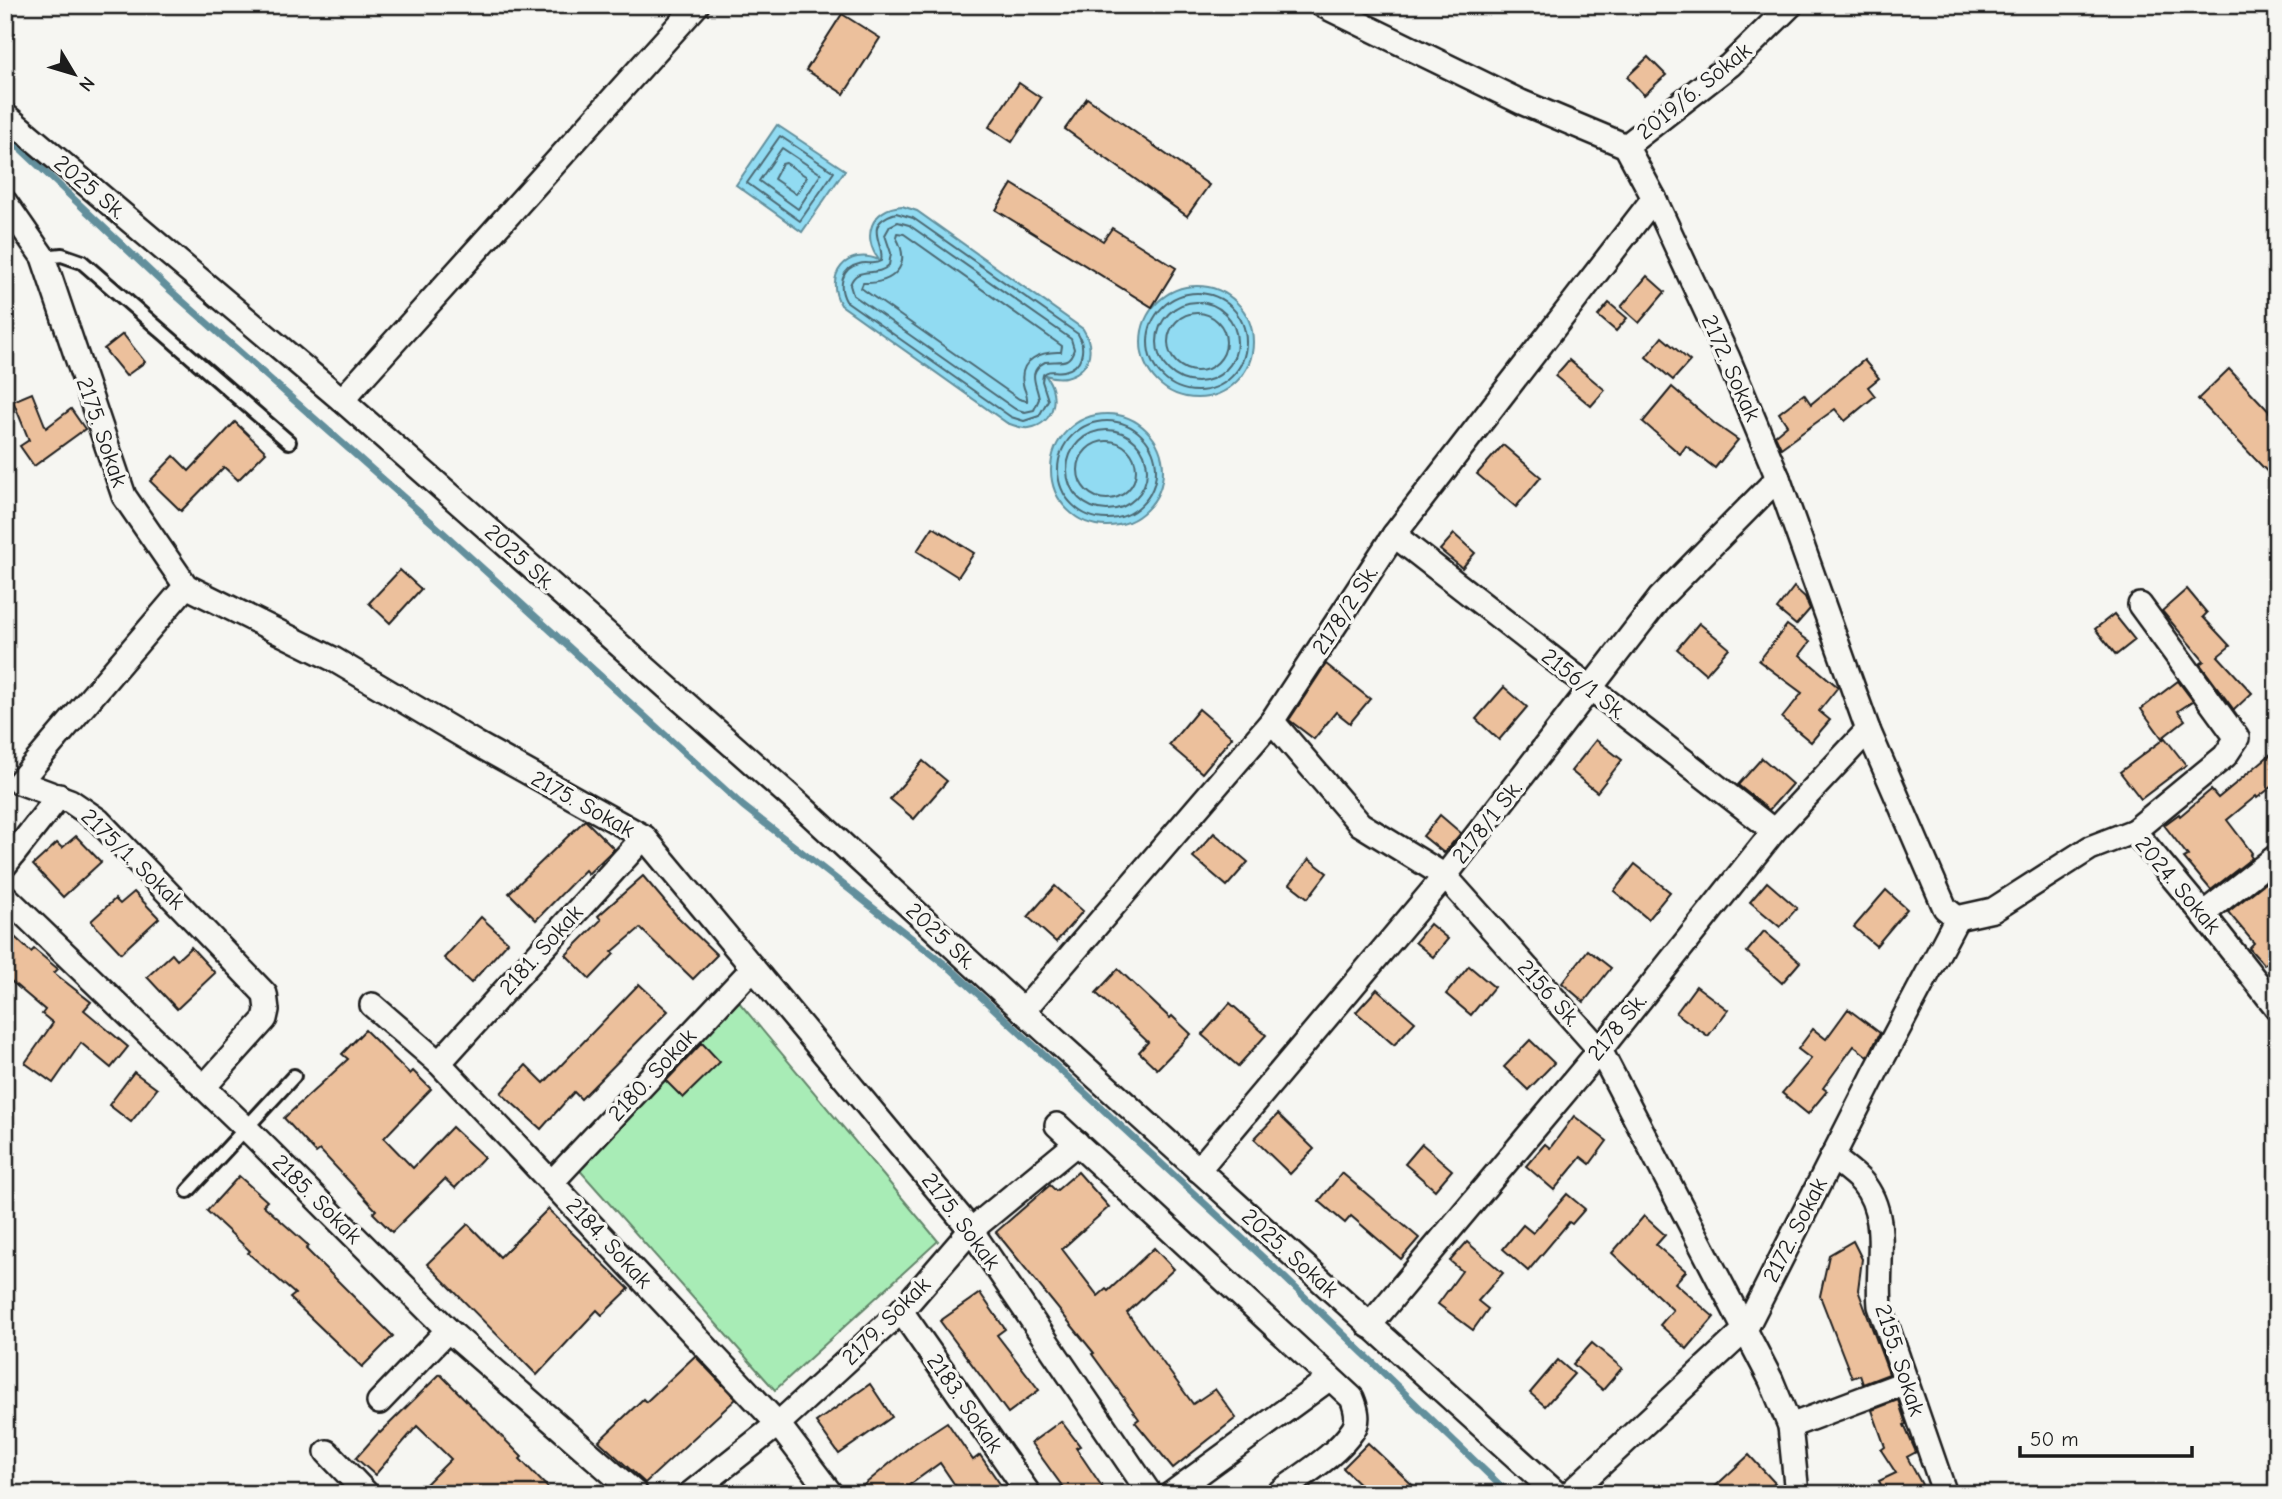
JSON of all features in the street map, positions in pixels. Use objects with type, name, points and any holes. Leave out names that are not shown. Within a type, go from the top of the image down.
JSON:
[{"type":"street","points":[[342,400],[696,5]]},
{"type":"street","points":[[1322,5],[1521,102],[1626,146]]},
{"type":"street","name":"2019/6. Sokak","points":[[1626,146],[1730,65],[1791,5]]},
{"type":"street","name":"2025 Sk.","points":[[5,115],[342,400],[779,787],[1023,1011]]},
{"type":"street","name":"2172. Sokak","points":[[1569,1494],[1745,1330],[1951,913],[1868,730],[1779,478],[1727,356],[1654,198],[1626,146]]},
{"type":"street","name":"2178/2 Sk.","points":[[1023,1011],[1272,721],[1394,535],[1654,198]]},
{"type":"street","name":"2175. Sokak","points":[[5,202],[43,257],[124,496],[186,586],[333,659],[477,744],[644,837],[971,1230],[1150,1494]]},
{"type":"street","name":"2178/1 Sk.","points":[[1198,1170],[1445,876],[1660,598],[1779,478]]},
{"type":"street","name":"2156/1 Sk.","points":[[1394,535],[1774,831]]},
{"type":"street","name":"2175/1. Sokak","points":[[186,586],[12,776],[81,807],[98,820],[265,994],[265,1019],[204,1087]]},
{"type":"street","points":[[2134,831],[2225,755],[2237,738],[2140,605]]},
{"type":"street","name":"2156 Sk.","points":[[1272,721],[1360,824],[1445,876],[1600,1050],[1771,1380],[1790,1426],[1797,1494]]},
{"type":"street","name":"2178 Sk.","points":[[1369,1326],[1600,1050],[1774,831],[1868,730]]},
{"type":"street","points":[[5,865],[59,796]]},
{"type":"street","name":"2024. Sokak","points":[[1951,913],[1993,909],[2090,848],[2134,831],[2273,998]]},
{"type":"street","name":"2181. Sokak","points":[[439,1063],[644,837]]},
{"type":"street","points":[[2203,914],[2277,856]]},
{"type":"street","name":"2185. Sokak","points":[[5,896],[246,1128],[448,1329],[636,1494]]},
{"type":"street","name":"2180. Sokak","points":[[552,1182],[753,968]]},
{"type":"street","name":"2184. Sokak","points":[[372,1005],[439,1063],[552,1182],[778,1424],[831,1494]]},
{"type":"street","name":"2025. Sokak","points":[[1023,1011],[1557,1494]]},
{"type":"street","points":[[1057,1125],[1352,1398],[1356,1407],[1353,1430],[1333,1451],[1278,1494]]},
{"type":"street","name":"2179. Sokak","points":[[690,1494],[778,1424],[901,1311],[971,1230],[1077,1143]]},
{"type":"street","name":"2155. Sokak","points":[[1832,1157],[1861,1181],[1876,1207],[1881,1231],[1878,1274],[1880,1306],[1945,1494]]},
{"type":"street","name":"2183. Sokak","points":[[901,1311],[1029,1494]]},
{"type":"street","points":[[379,1402],[448,1329]]},
{"type":"street","points":[[1171,1494],[1330,1378]]},
{"type":"street","points":[[1790,1426],[1907,1382]]},
{"type":"street","points":[[327,1452],[367,1494]]},
{"type":"lane","points":[[43,257],[62,255],[82,262],[289,442]]},
{"type":"lane","points":[[188,1192],[295,1076]]},
{"type":"green space","points":[[738,1001],[938,1241],[775,1390],[575,1165]]},
{"type":"water","points":[[777,125],[845,170],[802,232],[736,185]]},
{"type":"water","points":[[902,206],[917,211],[1083,329],[1090,350],[1083,367],[1067,377],[1045,375],[1053,390],[1054,399],[1053,407],[1045,421],[1029,428],[1007,423],[841,305],[835,284],[841,266],[857,257],[879,260],[871,242],[872,225],[883,212]]},
{"type":"water","points":[[1197,286],[1218,290],[1236,303],[1249,321],[1253,342],[1249,363],[1236,381],[1218,394],[1197,398],[1176,394],[1158,381],[1145,363],[1141,342],[1145,321],[1158,303],[1176,290]]},
{"type":"water","points":[[1107,414],[1128,418],[1146,431],[1159,449],[1163,470],[1159,491],[1146,509],[1128,522],[1107,526],[1086,522],[1068,509],[1055,491],[1051,470],[1055,449],[1068,431],[1086,418]]},
{"type":"building","points":[[842,14],[880,38],[844,94],[806,70]]},
{"type":"building","points":[[1648,57],[1666,75],[1644,95],[1627,77]]},
{"type":"building","points":[[1019,83],[1041,98],[1012,142],[989,127]]},
{"type":"building","points":[[1087,98],[1209,185],[1187,216],[1065,129]]},
{"type":"building","points":[[1012,184],[1103,241],[1112,228],[1176,268],[1152,307],[996,210]]},
{"type":"building","points":[[1647,276],[1665,292],[1639,323],[1621,307]]},
{"type":"building","points":[[1609,303],[1627,318],[1616,331],[1598,316]]},
{"type":"building","points":[[123,334],[145,362],[126,376],[104,349]]},
{"type":"building","points":[[1662,337],[1690,361],[1673,380],[1646,357]]},
{"type":"building","points":[[1569,360],[1605,390],[1591,406],[1555,376]]},
{"type":"building","points":[[1864,360],[1879,378],[1868,387],[1875,396],[1845,421],[1835,409],[1781,448],[1775,435],[1787,425],[1779,413],[1804,394],[1811,404]]},
{"type":"building","points":[[2229,369],[2277,420],[2277,482],[2198,399]]},
{"type":"building","points":[[1672,387],[1738,440],[1715,468],[1686,446],[1680,454],[1643,422]]},
{"type":"building","points":[[32,393],[46,428],[71,409],[85,429],[34,466],[20,446],[29,440],[13,401]]},
{"type":"building","points":[[235,422],[266,452],[238,480],[224,467],[181,511],[150,481],[174,456],[189,471]]},
{"type":"building","points":[[1503,445],[1541,477],[1516,507],[1477,474]]},
{"type":"building","points":[[933,527],[974,553],[958,577],[917,551]]},
{"type":"building","points":[[1454,534],[1475,553],[1462,568],[1440,550]]},
{"type":"building","points":[[400,570],[421,589],[390,623],[369,603]]},
{"type":"building","points":[[1794,587],[1805,597],[1810,609],[1796,625],[1777,609]]},
{"type":"building","points":[[2187,589],[2207,613],[2203,617],[2230,646],[2218,656],[2252,693],[2234,710],[2200,664],[2204,661],[2162,611]]},
{"type":"building","points":[[2114,614],[2135,640],[2116,655],[2095,629]]},
{"type":"building","points":[[1699,623],[1729,648],[1706,674],[1677,649]]},
{"type":"building","points":[[1787,625],[1810,642],[1800,655],[1838,687],[1819,711],[1830,720],[1811,742],[1782,718],[1802,693],[1759,661]]},
{"type":"building","points":[[1326,664],[1370,699],[1350,723],[1336,712],[1314,739],[1289,720]]},
{"type":"building","points":[[2178,681],[2193,701],[2178,711],[2185,720],[2162,738],[2141,709]]},
{"type":"building","points":[[1504,687],[1527,707],[1499,740],[1476,719]]},
{"type":"building","points":[[1199,709],[1232,737],[1202,773],[1169,745]]},
{"type":"building","points":[[2165,738],[2186,765],[2141,799],[2120,772]]},
{"type":"building","points":[[1596,740],[1622,760],[1597,792],[1571,771]]},
{"type":"building","points":[[2277,749],[2277,783],[2227,820],[2252,853],[2252,858],[2211,890],[2184,858],[2188,856],[2164,825],[2179,814],[2180,816],[2211,790],[2218,798]]},
{"type":"building","points":[[1762,758],[1792,784],[1769,810],[1738,785]]},
{"type":"building","points":[[923,761],[947,781],[914,819],[890,799]]},
{"type":"building","points":[[1440,815],[1461,833],[1444,853],[1423,836]]},
{"type":"building","points":[[585,820],[614,849],[588,874],[585,870],[536,920],[509,893]]},
{"type":"building","points":[[1214,833],[1248,862],[1227,886],[1193,857]]},
{"type":"building","points":[[76,836],[101,862],[63,897],[33,865],[57,843],[62,848]]},
{"type":"building","points":[[1309,859],[1327,873],[1308,898],[1290,884]]},
{"type":"building","points":[[1635,864],[1670,892],[1648,919],[1614,891]]},
{"type":"building","points":[[643,876],[677,916],[717,955],[693,979],[640,928],[612,952],[614,954],[590,979],[566,955],[601,920],[598,916]]},
{"type":"building","points":[[2270,879],[2277,887],[2277,955],[2264,965],[2249,948],[2254,943],[2228,912]]},
{"type":"building","points":[[1767,882],[1797,908],[1780,927],[1750,902]]},
{"type":"building","points":[[1055,886],[1083,911],[1056,942],[1028,917]]},
{"type":"building","points":[[1886,890],[1907,909],[1876,946],[1854,927]]},
{"type":"building","points":[[134,892],[159,918],[121,953],[91,921],[115,899],[120,904]]},
{"type":"building","points":[[481,917],[508,942],[471,983],[444,958]]},
{"type":"building","points":[[1430,924],[1448,939],[1433,957],[1415,942]]},
{"type":"building","points":[[5,928],[31,952],[34,949],[58,969],[54,973],[91,1002],[84,1010],[128,1047],[111,1068],[81,1043],[53,1083],[25,1063],[53,1023],[42,1014],[45,1010],[5,976]]},
{"type":"building","points":[[1764,931],[1800,962],[1782,983],[1747,952]]},
{"type":"building","points":[[191,947],[215,973],[177,1009],[147,977],[172,954],[177,960]]},
{"type":"building","points":[[1588,950],[1611,968],[1584,1002],[1562,983]]},
{"type":"building","points":[[1469,966],[1494,987],[1471,1015],[1446,994]]},
{"type":"building","points":[[1118,969],[1191,1034],[1157,1069],[1139,1052],[1148,1042],[1096,993]]},
{"type":"building","points":[[639,984],[668,1011],[581,1099],[574,1092],[541,1129],[501,1093],[526,1065],[544,1083]]},
{"type":"building","points":[[1696,986],[1728,1010],[1708,1036],[1676,1013]]},
{"type":"building","points":[[1377,989],[1415,1022],[1394,1045],[1356,1012]]},
{"type":"building","points":[[1230,1003],[1266,1035],[1238,1066],[1202,1035]]},
{"type":"building","points":[[1848,1009],[1880,1033],[1868,1057],[1854,1046],[1823,1088],[1827,1091],[1808,1114],[1782,1093],[1811,1059],[1798,1049],[1813,1029],[1826,1039]]},
{"type":"building","points":[[365,1030],[410,1074],[413,1071],[431,1089],[384,1138],[413,1168],[452,1127],[484,1157],[455,1188],[445,1179],[392,1232],[373,1213],[376,1210],[320,1150],[316,1153],[284,1118],[348,1059],[342,1054]]},
{"type":"building","points":[[1530,1040],[1554,1063],[1528,1090],[1504,1067]]},
{"type":"building","points":[[702,1043],[720,1062],[683,1098],[666,1081]]},
{"type":"building","points":[[134,1072],[157,1089],[131,1122],[109,1105]]},
{"type":"building","points":[[1278,1114],[1314,1149],[1290,1174],[1254,1139]]},
{"type":"building","points":[[1574,1116],[1607,1141],[1590,1164],[1581,1157],[1554,1190],[1526,1166],[1545,1144],[1550,1148]]},
{"type":"building","points":[[1422,1144],[1452,1170],[1435,1190],[1405,1164]]},
{"type":"building","points":[[1078,1172],[1109,1207],[1062,1249],[1098,1296],[1106,1289],[1108,1291],[1154,1248],[1174,1269],[1127,1313],[1193,1404],[1215,1389],[1236,1418],[1173,1468],[1135,1422],[1139,1419],[1092,1354],[1094,1353],[996,1232],[1050,1185],[1056,1191]]},
{"type":"building","points":[[1342,1173],[1419,1238],[1401,1259],[1351,1216],[1345,1223],[1319,1201]]},
{"type":"building","points":[[239,1176],[267,1201],[263,1205],[309,1246],[306,1249],[393,1336],[362,1367],[290,1298],[295,1294],[248,1253],[250,1251],[207,1211]]},
{"type":"building","points":[[1567,1194],[1585,1209],[1572,1224],[1569,1222],[1528,1271],[1503,1249],[1523,1225],[1533,1233]]},
{"type":"building","points":[[548,1209],[629,1289],[602,1315],[597,1310],[537,1375],[427,1264],[468,1224],[500,1257]]},
{"type":"building","points":[[1644,1216],[1665,1235],[1656,1245],[1686,1271],[1675,1283],[1714,1317],[1687,1349],[1660,1325],[1673,1310],[1612,1253]]},
{"type":"building","points":[[1853,1241],[1862,1259],[1858,1290],[1889,1374],[1863,1384],[1860,1375],[1852,1378],[1820,1296],[1829,1255]]},
{"type":"building","points":[[1467,1242],[1503,1273],[1478,1301],[1488,1309],[1473,1330],[1438,1304],[1462,1271],[1450,1261]]},
{"type":"building","points":[[980,1293],[1005,1329],[997,1335],[1039,1390],[1008,1413],[940,1321]]},
{"type":"building","points":[[1592,1343],[1622,1368],[1603,1390],[1573,1364]]},
{"type":"building","points":[[695,1356],[736,1399],[645,1483],[599,1441],[643,1399],[646,1402]]},
{"type":"building","points":[[1558,1360],[1574,1374],[1545,1406],[1530,1393]]},
{"type":"building","points":[[440,1374],[522,1457],[520,1459],[554,1494],[416,1494],[451,1459],[417,1426],[375,1475],[356,1458],[379,1432]]},
{"type":"building","points":[[870,1384],[892,1417],[839,1454],[816,1422]]},
{"type":"building","points":[[1898,1400],[1906,1424],[1904,1425],[1916,1452],[1907,1457],[1927,1494],[1886,1494],[1879,1481],[1896,1473],[1881,1450],[1885,1447],[1872,1410]]},
{"type":"building","points":[[1061,1421],[1080,1446],[1076,1448],[1107,1494],[1068,1494],[1031,1443]]},
{"type":"building","points":[[947,1422],[973,1460],[980,1455],[1007,1494],[961,1494],[940,1463],[897,1494],[853,1494],[912,1445]]},
{"type":"building","points":[[1368,1443],[1422,1494],[1370,1494],[1343,1468]]},
{"type":"building","points":[[1749,1455],[1775,1483],[1763,1494],[1707,1494]]},
{"type":"waterway","points":[[5,134],[171,291],[447,536],[743,806],[951,969],[1282,1275],[1509,1494]]}]
